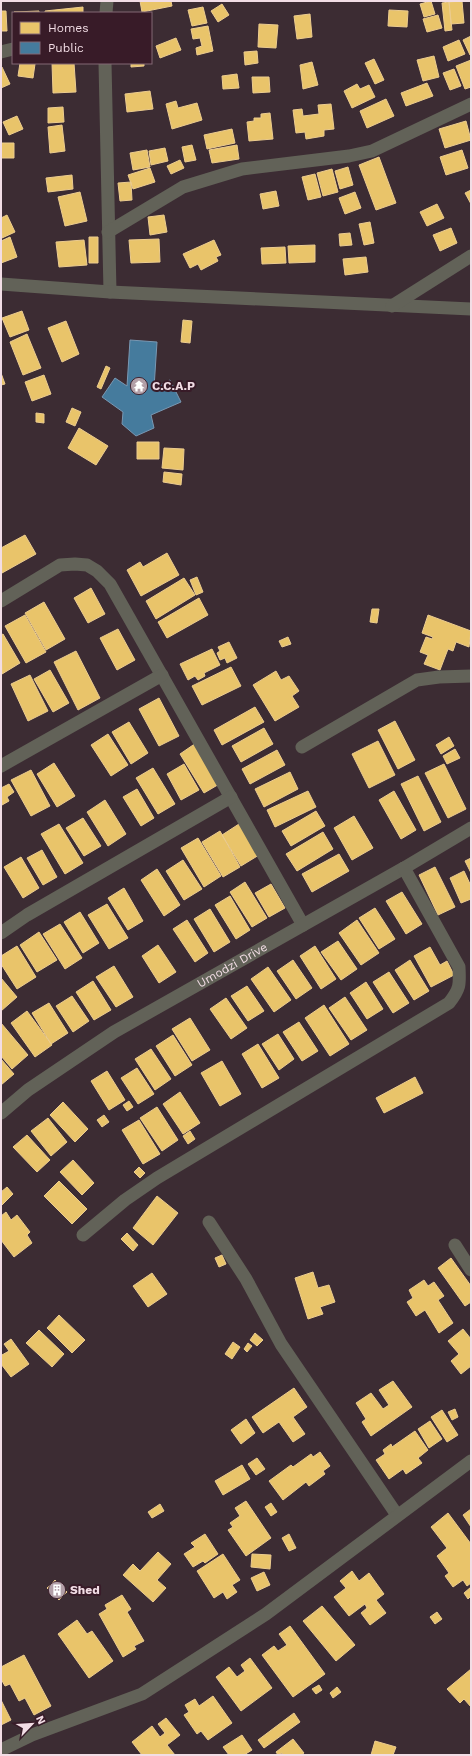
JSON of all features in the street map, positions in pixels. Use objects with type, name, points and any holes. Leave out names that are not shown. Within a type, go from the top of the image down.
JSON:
[{"type":"street","points":[[106,12],[107,1]]},
{"type":"street","points":[[1,52],[12,49]]},
{"type":"street","points":[[105,64],[110,292]]},
{"type":"street","points":[[108,232],[184,187],[242,169],[349,156],[372,151],[471,104]]},
{"type":"street","points":[[392,306],[471,256]]},
{"type":"street","points":[[1,284],[110,292],[471,309]]},
{"type":"street","points":[[1,601],[60,565],[87,565],[97,571],[110,584],[303,925]]},
{"type":"street","points":[[1,766],[162,675]]},
{"type":"street","points":[[302,747],[417,680],[440,677],[471,676]]},
{"type":"street","points":[[1,933],[27,915],[231,797]]},
{"type":"street","name":"Umodzi Drive","points":[[1,1112],[34,1086],[114,1032],[404,868],[471,828]]},
{"type":"street","points":[[83,1236],[125,1200],[157,1178],[448,1003],[456,994],[460,985],[459,967],[404,868]]},
{"type":"street","points":[[209,1222],[246,1279],[281,1344],[397,1515]]},
{"type":"street","points":[[455,1245],[471,1270]]},
{"type":"street","points":[[1,1750],[32,1735],[142,1694],[266,1614],[471,1461]]},
{"type":"building: Homes","points":[[140,1],[171,1],[172,6],[142,12]]},
{"type":"building: Homes","points":[[431,1],[435,14],[424,17],[420,4]]},
{"type":"building: Homes","points":[[462,1],[464,23],[451,24],[449,2]]},
{"type":"building: Homes","points":[[449,2],[452,30],[445,31],[442,3]]},
{"type":"building: Homes","points":[[222,4],[229,15],[218,22],[211,11]]},
{"type":"building: Homes","points":[[83,7],[83,12],[45,11]]},
{"type":"building: Homes","points":[[203,7],[207,23],[192,26],[188,10]]},
{"type":"building: Homes","points":[[389,10],[408,11],[407,27],[388,26]]},
{"type":"building: Homes","points":[[1,11],[6,11],[7,31],[1,31]]},
{"type":"building: Homes","points":[[39,11],[39,12],[14,12]]},
{"type":"building: Homes","points":[[310,14],[312,37],[297,39],[294,16]]},
{"type":"building: Homes","points":[[438,15],[442,28],[427,32],[423,19]]},
{"type":"building: Homes","points":[[259,24],[278,25],[276,48],[258,47]]},
{"type":"building: Homes","points":[[208,26],[213,51],[197,55],[196,48],[202,46],[200,38],[193,39],[191,29]]},
{"type":"building: Homes","points":[[471,36],[471,54],[470,55],[463,40]]},
{"type":"building: Homes","points":[[176,38],[181,50],[160,58],[156,46]]},
{"type":"building: Homes","points":[[459,40],[465,54],[448,61],[443,47]]},
{"type":"building: Homes","points":[[257,51],[258,63],[245,65],[244,52]]},
{"type":"building: Homes","points":[[434,56],[439,77],[423,81],[417,60]]},
{"type":"building: Homes","points":[[374,59],[384,80],[375,84],[365,63]]},
{"type":"building: Homes","points":[[471,60],[471,87],[465,89],[456,66]]},
{"type":"building: Homes","points":[[312,62],[318,85],[303,89],[300,65]]},
{"type":"building: Homes","points":[[20,64],[35,64],[33,78],[18,76]]},
{"type":"building: Homes","points":[[52,64],[74,64],[76,92],[53,93]]},
{"type":"building: Homes","points":[[131,64],[144,64],[144,66],[131,67]]},
{"type":"building: Homes","points":[[2,67],[10,84],[1,88],[1,68]]},
{"type":"building: Homes","points":[[454,69],[461,86],[450,90],[443,73]]},
{"type":"building: Homes","points":[[237,74],[239,88],[223,89],[222,76]]},
{"type":"building: Homes","points":[[252,77],[269,77],[270,92],[253,93]]},
{"type":"building: Homes","points":[[427,83],[433,96],[406,106],[401,93]]},
{"type":"building: Homes","points":[[357,84],[360,89],[369,85],[375,97],[352,108],[344,91]]},
{"type":"building: Homes","points":[[150,91],[153,109],[127,112],[125,94]]},
{"type":"building: Homes","points":[[386,99],[394,116],[367,128],[360,111]]},
{"type":"building: Homes","points":[[176,101],[178,108],[197,103],[202,120],[172,129],[166,104]]},
{"type":"building: Homes","points":[[331,104],[334,129],[324,130],[324,136],[306,139],[305,132],[296,133],[293,110],[302,109],[303,116],[319,114],[318,105]]},
{"type":"building: Homes","points":[[63,107],[64,122],[48,123],[48,108]]},
{"type":"building: Homes","points":[[270,113],[273,139],[249,141],[247,122],[254,121],[254,118],[261,118],[261,114]]},
{"type":"building: Homes","points":[[17,116],[23,129],[9,135],[3,122]]},
{"type":"building: Homes","points":[[466,121],[471,140],[445,148],[439,129]]},
{"type":"building: Homes","points":[[62,125],[65,151],[50,153],[48,127]]},
{"type":"building: Homes","points":[[232,129],[235,143],[207,149],[204,135]]},
{"type":"building: Homes","points":[[1,143],[14,143],[14,158],[1,158]]},
{"type":"building: Homes","points":[[192,145],[196,160],[185,162],[182,147]]},
{"type":"building: Homes","points":[[237,145],[239,159],[212,163],[209,150]]},
{"type":"building: Homes","points":[[165,148],[168,161],[151,165],[149,151]]},
{"type":"building: Homes","points":[[147,150],[150,167],[133,170],[130,153]]},
{"type":"building: Homes","points":[[462,150],[468,168],[446,175],[440,157]]},
{"type":"building: Homes","points":[[379,157],[396,203],[376,210],[359,165]]},
{"type":"building: Homes","points":[[180,160],[184,168],[171,174],[167,166]]},
{"type":"building: Homes","points":[[348,167],[353,185],[340,189],[335,171]]},
{"type":"building: Homes","points":[[150,168],[155,182],[133,189],[128,175]]},
{"type":"building: Homes","points":[[332,169],[338,192],[323,196],[317,173]]},
{"type":"building: Homes","points":[[315,174],[321,197],[308,200],[302,177]]},
{"type":"building: Homes","points":[[72,175],[73,189],[48,192],[46,178]]},
{"type":"building: Homes","points":[[131,182],[132,200],[120,201],[118,183]]},
{"type":"building: Homes","points":[[471,190],[471,204],[465,193]]},
{"type":"building: Homes","points":[[276,191],[279,206],[263,209],[260,194]]},
{"type":"building: Homes","points":[[80,192],[87,221],[65,226],[58,197]]},
{"type":"building: Homes","points":[[355,192],[361,208],[345,214],[339,198]]},
{"type":"building: Homes","points":[[437,204],[444,218],[427,226],[420,212]]},
{"type":"building: Homes","points":[[7,215],[15,232],[2,238],[1,218]]},
{"type":"building: Homes","points":[[164,215],[167,232],[150,235],[148,217]]},
{"type":"building: Homes","points":[[370,222],[374,243],[364,245],[359,224]]},
{"type":"building: Homes","points":[[451,228],[457,243],[440,251],[433,235]]},
{"type":"building: Homes","points":[[350,233],[352,245],[340,246],[339,234]]},
{"type":"building: Homes","points":[[10,237],[17,257],[1,263],[1,241]]},
{"type":"building: Homes","points":[[89,237],[98,237],[98,263],[89,263]]},
{"type":"building: Homes","points":[[159,239],[160,262],[131,263],[129,240]]},
{"type":"building: Homes","points":[[84,240],[87,265],[59,267],[56,242]]},
{"type":"building: Homes","points":[[214,240],[221,255],[216,257],[218,261],[201,270],[198,264],[190,268],[183,254]]},
{"type":"building: Homes","points":[[315,245],[315,262],[289,263],[288,246]]},
{"type":"building: Homes","points":[[285,247],[286,263],[262,264],[261,248]]},
{"type":"building: Homes","points":[[366,257],[368,272],[345,275],[343,259]]},
{"type":"building: Homes","points":[[22,311],[29,330],[10,337],[2,318]]},
{"type":"building: Homes","points":[[183,320],[192,321],[190,343],[181,342]]},
{"type":"building: Homes","points":[[66,321],[79,354],[62,362],[48,328]]},
{"type":"building: Homes","points":[[27,334],[41,368],[23,375],[10,342]]},
{"type":"building: Homes","points":[[106,366],[110,368],[101,389],[97,387]]},
{"type":"building: Homes","points":[[1,373],[5,384],[1,385]]},
{"type":"building: Homes","points":[[44,375],[51,394],[32,401],[25,382]]},
{"type":"building: Homes","points":[[72,408],[81,412],[75,426],[66,422]]},
{"type":"building: Homes","points":[[36,413],[44,414],[44,423],[36,422]]},
{"type":"building: Homes","points":[[79,428],[108,446],[96,465],[68,448]]},
{"type":"building: Homes","points":[[137,442],[159,442],[159,459],[137,459]]},
{"type":"building: Homes","points":[[164,448],[184,449],[183,470],[162,468]]},
{"type":"building: Homes","points":[[164,472],[182,474],[181,485],[163,482]]},
{"type":"building: Homes","points":[[25,535],[36,554],[2,573],[1,548]]},
{"type":"building: Homes","points":[[167,553],[179,575],[141,596],[127,570],[140,562],[143,567]]},
{"type":"building: Homes","points":[[197,577],[203,592],[196,595],[190,580]]},
{"type":"building: Homes","points":[[184,578],[195,595],[156,619],[146,601]]},
{"type":"building: Homes","points":[[91,588],[105,614],[88,623],[74,598]]},
{"type":"building: Homes","points":[[199,598],[208,615],[167,638],[158,622]]},
{"type":"building: Homes","points":[[44,602],[65,639],[46,650],[25,613]]},
{"type":"building: Homes","points":[[372,609],[379,609],[377,623],[370,622]]},
{"type":"building: Homes","points":[[25,615],[46,652],[26,663],[5,626]]},
{"type":"building: Homes","points":[[428,615],[471,631],[469,647],[456,642],[453,651],[448,649],[440,670],[424,664],[428,655],[420,652],[426,637],[432,639],[433,637],[422,633]]},
{"type":"building: Homes","points":[[118,629],[135,660],[117,670],[100,638]]},
{"type":"building: Homes","points":[[3,634],[20,663],[2,674],[1,635]]},
{"type":"building: Homes","points":[[288,637],[291,644],[282,647],[279,641]]},
{"type":"building: Homes","points":[[229,642],[237,658],[227,663],[225,658],[220,660],[217,653],[220,651],[218,647]]},
{"type":"building: Homes","points":[[212,649],[220,665],[204,673],[205,676],[198,680],[195,676],[188,680],[180,664]]},
{"type":"building: Homes","points":[[76,651],[100,698],[78,710],[54,662]]},
{"type":"building: Homes","points":[[231,667],[241,686],[202,705],[192,686]]},
{"type":"building: Homes","points":[[50,670],[69,703],[53,712],[34,679]]},
{"type":"building: Homes","points":[[276,671],[281,680],[289,676],[299,691],[292,696],[299,707],[275,721],[253,685]]},
{"type":"building: Homes","points":[[30,675],[48,711],[28,721],[11,684]]},
{"type":"building: Homes","points":[[159,698],[179,736],[159,746],[139,709]]},
{"type":"building: Homes","points":[[255,707],[264,722],[222,745],[214,730]]},
{"type":"building: Homes","points":[[395,721],[415,760],[398,769],[378,730]]},
{"type":"building: Homes","points":[[129,722],[148,753],[131,764],[112,732]]},
{"type":"building: Homes","points":[[264,728],[273,744],[241,762],[232,746]]},
{"type":"building: Homes","points":[[108,734],[128,765],[111,776],[91,745]]},
{"type":"building: Homes","points":[[449,737],[454,746],[441,754],[436,745]]},
{"type":"building: Homes","points":[[378,741],[395,775],[369,788],[352,754]]},
{"type":"building: Homes","points":[[196,743],[221,783],[204,793],[180,754]]},
{"type":"building: Homes","points":[[455,749],[460,758],[447,764],[443,756]]},
{"type":"building: Homes","points":[[277,750],[285,765],[250,784],[242,769]]},
{"type":"building: Homes","points":[[54,763],[75,796],[57,807],[37,774]]},
{"type":"building: Homes","points":[[184,764],[199,790],[181,800],[167,774]]},
{"type":"building: Homes","points":[[444,764],[466,809],[448,818],[425,773]]},
{"type":"building: Homes","points":[[153,768],[175,804],[158,814],[136,778]]},
{"type":"building: Homes","points":[[31,770],[50,806],[31,816],[11,780]]},
{"type":"building: Homes","points":[[290,772],[298,789],[264,807],[255,789]]},
{"type":"building: Homes","points":[[418,776],[441,822],[424,831],[401,784]]},
{"type":"building: Homes","points":[[9,784],[14,792],[7,797],[9,801],[2,805],[1,788]]},
{"type":"building: Homes","points":[[137,789],[154,818],[141,826],[123,797]]},
{"type":"building: Homes","points":[[308,791],[316,807],[275,827],[267,810]]},
{"type":"building: Homes","points":[[394,791],[416,830],[401,839],[379,800]]},
{"type":"building: Homes","points":[[105,800],[126,834],[108,846],[87,812]]},
{"type":"building: Homes","points":[[316,811],[325,826],[291,846],[282,831]]},
{"type":"building: Homes","points":[[354,816],[373,848],[352,860],[334,828]]},
{"type":"building: Homes","points":[[83,818],[101,846],[84,856],[66,828]]},
{"type":"building: Homes","points":[[59,824],[83,863],[65,874],[41,834]]},
{"type":"building: Homes","points":[[239,824],[259,855],[241,866],[222,835]]},
{"type":"building: Homes","points":[[220,831],[240,867],[223,877],[202,842]]},
{"type":"building: Homes","points":[[323,832],[333,849],[297,871],[286,854]]},
{"type":"building: Homes","points":[[198,838],[221,876],[204,887],[181,848]]},
{"type":"building: Homes","points":[[42,850],[57,877],[43,885],[27,858]]},
{"type":"building: Homes","points":[[339,854],[349,871],[312,892],[302,874]]},
{"type":"building: Homes","points":[[21,857],[39,888],[23,898],[4,867]]},
{"type":"building: Homes","points":[[471,858],[471,873],[465,861]]},
{"type":"building: Homes","points":[[183,860],[202,889],[184,900],[166,871]]},
{"type":"building: Homes","points":[[435,867],[455,907],[438,915],[419,875]]},
{"type":"building: Homes","points":[[157,869],[180,905],[164,916],[141,880]]},
{"type":"building: Homes","points":[[464,871],[471,886],[471,899],[461,903],[450,878]]},
{"type":"building: Homes","points":[[245,882],[267,918],[252,927],[230,892]]},
{"type":"building: Homes","points":[[271,884],[285,908],[269,917],[255,893]]},
{"type":"building: Homes","points":[[124,888],[143,921],[128,930],[108,898]]},
{"type":"building: Homes","points":[[402,892],[422,924],[406,934],[386,901]]},
{"type":"building: Homes","points":[[230,896],[250,930],[236,939],[215,905]]},
{"type":"building: Homes","points":[[107,904],[128,938],[109,949],[88,915]]},
{"type":"building: Homes","points":[[375,908],[395,939],[379,949],[359,918]]},
{"type":"building: Homes","points":[[210,909],[230,942],[214,952],[194,919]]},
{"type":"building: Homes","points":[[80,912],[99,943],[83,953],[64,922]]},
{"type":"building: Homes","points":[[187,920],[208,953],[195,962],[173,929]]},
{"type":"building: Homes","points":[[357,920],[379,953],[361,965],[339,933]]},
{"type":"building: Homes","points":[[60,924],[82,958],[65,969],[43,934]]},
{"type":"building: Homes","points":[[39,932],[57,960],[37,972],[20,945]]},
{"type":"building: Homes","points":[[338,941],[357,969],[341,980],[321,952]]},
{"type":"building: Homes","points":[[158,945],[176,972],[159,983],[142,956]]},
{"type":"building: Homes","points":[[17,946],[36,977],[17,989],[1,964],[1,956]]},
{"type":"building: Homes","points":[[315,946],[336,979],[321,989],[300,956]]},
{"type":"building: Homes","points":[[430,947],[440,965],[447,961],[454,975],[431,987],[414,956]]},
{"type":"building: Homes","points":[[293,960],[312,988],[296,999],[277,971]]},
{"type":"building: Homes","points":[[410,960],[429,991],[414,1000],[395,970]]},
{"type":"building: Homes","points":[[114,966],[133,997],[116,1007],[96,977]]},
{"type":"building: Homes","points":[[268,967],[291,1000],[274,1012],[251,979]]},
{"type":"building: Homes","points":[[389,972],[409,1003],[393,1013],[373,982]]},
{"type":"building: Homes","points":[[1,978],[17,997],[1,1011]]},
{"type":"building: Homes","points":[[93,981],[111,1010],[94,1020],[76,992]]},
{"type":"building: Homes","points":[[366,982],[383,1009],[367,1019],[350,993]]},
{"type":"building: Homes","points":[[247,986],[264,1011],[248,1021],[231,996]]},
{"type":"building: Homes","points":[[72,996],[89,1021],[73,1032],[56,1006]]},
{"type":"building: Homes","points":[[345,997],[367,1030],[351,1040],[329,1008]]},
{"type":"building: Homes","points":[[226,998],[247,1028],[231,1039],[210,1009]]},
{"type":"building: Homes","points":[[49,1003],[68,1033],[51,1044],[32,1013]]},
{"type":"building: Homes","points":[[324,1005],[349,1044],[330,1056],[305,1018]]},
{"type":"building: Homes","points":[[27,1011],[52,1045],[35,1057],[11,1023]]},
{"type":"building: Homes","points":[[190,1018],[210,1050],[192,1061],[172,1029]]},
{"type":"building: Homes","points":[[299,1022],[318,1051],[302,1061],[283,1032]]},
{"type":"building: Homes","points":[[1,1023],[28,1055],[12,1069],[1,1056]]},
{"type":"building: Homes","points":[[278,1034],[294,1059],[279,1070],[262,1044]]},
{"type":"building: Homes","points":[[173,1035],[192,1065],[175,1076],[156,1046]]},
{"type":"building: Homes","points":[[258,1044],[279,1078],[262,1088],[242,1054]]},
{"type":"building: Homes","points":[[151,1049],[171,1079],[155,1090],[135,1059]]},
{"type":"building: Homes","points":[[1,1059],[14,1074],[1,1085]]},
{"type":"building: Homes","points":[[222,1061],[241,1094],[220,1106],[201,1073]]},
{"type":"building: Homes","points":[[137,1068],[154,1094],[138,1104],[121,1078]]},
{"type":"building: Homes","points":[[107,1071],[125,1100],[109,1110],[91,1081]]},
{"type":"building: Homes","points":[[415,1077],[423,1093],[384,1113],[376,1098]]},
{"type":"building: Homes","points":[[180,1092],[200,1123],[183,1134],[163,1104]]},
{"type":"building: Homes","points":[[129,1101],[133,1107],[127,1111],[123,1105]]},
{"type":"building: Homes","points":[[63,1102],[88,1129],[75,1142],[50,1115]]},
{"type":"building: Homes","points":[[157,1107],[178,1140],[162,1151],[140,1118]]},
{"type":"building: Homes","points":[[104,1115],[109,1122],[102,1127],[97,1120]]},
{"type":"building: Homes","points":[[48,1118],[67,1142],[51,1156],[31,1131]]},
{"type":"building: Homes","points":[[139,1120],[160,1154],[143,1164],[122,1130]]},
{"type":"building: Homes","points":[[190,1131],[195,1139],[188,1144],[183,1136]]},
{"type":"building: Homes","points":[[27,1135],[50,1160],[37,1172],[13,1147]]},
{"type":"building: Homes","points":[[73,1160],[94,1183],[82,1195],[60,1172]]},
{"type":"building: Homes","points":[[139,1167],[145,1173],[140,1178],[134,1172]]},
{"type":"building: Homes","points":[[59,1181],[87,1209],[72,1224],[44,1196]]},
{"type":"building: Homes","points":[[7,1187],[13,1194],[1,1206],[1,1192]]},
{"type":"building: Homes","points":[[157,1196],[178,1213],[153,1245],[133,1228]]},
{"type":"building: Homes","points":[[6,1212],[11,1220],[17,1215],[30,1232],[27,1235],[32,1243],[14,1257],[1,1240],[1,1216]]},
{"type":"building: Homes","points":[[127,1233],[138,1245],[133,1251],[121,1239]]},
{"type":"building: Homes","points":[[222,1255],[226,1264],[219,1267],[215,1258]]},
{"type":"building: Homes","points":[[451,1258],[471,1286],[471,1302],[465,1306],[438,1268]]},
{"type":"building: Homes","points":[[313,1272],[318,1288],[329,1285],[335,1302],[320,1307],[323,1314],[308,1319],[295,1278]]},
{"type":"building: Homes","points":[[152,1273],[167,1294],[148,1307],[133,1286]]},
{"type":"building: Homes","points":[[424,1280],[428,1286],[434,1282],[444,1296],[438,1300],[453,1323],[439,1333],[425,1310],[416,1316],[407,1302],[413,1298],[409,1290]]},
{"type":"building: Homes","points":[[59,1315],[85,1340],[72,1353],[47,1328]]},
{"type":"building: Homes","points":[[463,1329],[471,1339],[471,1366],[461,1374],[451,1361],[459,1354],[448,1341]]},
{"type":"building: Homes","points":[[39,1330],[64,1354],[52,1367],[26,1343]]},
{"type":"building: Homes","points":[[255,1333],[263,1340],[257,1346],[250,1340]]},
{"type":"building: Homes","points":[[11,1339],[29,1364],[11,1377],[1,1364],[1,1353],[2,1355],[9,1351],[4,1344]]},
{"type":"building: Homes","points":[[233,1342],[240,1347],[232,1359],[225,1354]]},
{"type":"building: Homes","points":[[248,1343],[252,1346],[247,1352],[244,1349]]},
{"type":"building: Homes","points":[[393,1381],[412,1407],[371,1436],[362,1422],[366,1419],[356,1403],[371,1393],[383,1409],[389,1405],[379,1390]]},
{"type":"building: Homes","points":[[294,1388],[307,1407],[293,1417],[305,1434],[293,1442],[279,1422],[263,1433],[252,1417]]},
{"type":"building: Homes","points":[[455,1409],[458,1417],[452,1420],[448,1412]]},
{"type":"building: Homes","points":[[442,1410],[458,1435],[447,1442],[431,1417]]},
{"type":"building: Homes","points":[[246,1419],[255,1433],[241,1444],[231,1430]]},
{"type":"building: Homes","points":[[430,1421],[442,1439],[429,1448],[418,1429]]},
{"type":"building: Homes","points":[[415,1431],[428,1450],[418,1458],[422,1463],[406,1474],[403,1469],[389,1479],[376,1460],[385,1454],[383,1450],[391,1444],[392,1447]]},
{"type":"building: Homes","points":[[320,1452],[330,1466],[323,1471],[325,1474],[309,1486],[306,1482],[283,1500],[269,1481],[291,1465],[293,1467],[311,1454],[313,1457]]},
{"type":"building: Homes","points":[[257,1458],[265,1469],[256,1475],[248,1464]]},
{"type":"building: Homes","points":[[242,1465],[250,1479],[223,1495],[215,1481]]},
{"type":"building: Homes","points":[[246,1501],[271,1538],[246,1556],[228,1530],[233,1527],[230,1523],[240,1516],[235,1508]]},
{"type":"building: Homes","points":[[271,1503],[277,1512],[271,1516],[265,1507]]},
{"type":"building: Homes","points":[[160,1504],[164,1511],[152,1518],[148,1512]]},
{"type":"building: Homes","points":[[471,1509],[471,1527],[463,1515]]},
{"type":"building: Homes","points":[[448,1513],[471,1544],[471,1583],[467,1586],[463,1580],[453,1587],[445,1576],[449,1573],[437,1556],[447,1548],[431,1527]]},
{"type":"building: Homes","points":[[205,1534],[218,1554],[205,1563],[203,1561],[193,1567],[184,1554],[195,1547],[191,1543]]},
{"type":"building: Homes","points":[[289,1534],[296,1548],[289,1551],[282,1538]]},
{"type":"building: Homes","points":[[158,1552],[171,1564],[157,1580],[166,1588],[153,1602],[123,1575],[133,1564],[140,1571]]},
{"type":"building: Homes","points":[[223,1554],[240,1580],[232,1585],[237,1592],[227,1599],[223,1592],[214,1598],[197,1571]]},
{"type":"building: Homes","points":[[252,1554],[271,1555],[270,1569],[251,1567]]},
{"type":"building: Homes","points":[[352,1571],[359,1581],[369,1573],[384,1594],[376,1600],[386,1613],[370,1625],[361,1613],[367,1608],[365,1604],[349,1616],[334,1597],[346,1588],[340,1581]]},
{"type":"building: Homes","points":[[264,1572],[270,1585],[257,1591],[251,1578]]},
{"type":"building: Homes","name":"Shed","points":[[55,1580],[67,1592],[59,1600],[47,1588]]},
{"type":"building: Homes","points":[[471,1587],[471,1596],[468,1599],[464,1593]]},
{"type":"building: Homes","points":[[122,1595],[131,1609],[127,1612],[144,1641],[134,1646],[136,1649],[123,1657],[99,1614],[107,1609],[105,1605]]},
{"type":"building: Homes","points":[[322,1606],[355,1645],[336,1661],[303,1621]]},
{"type":"building: Homes","points":[[437,1612],[442,1619],[435,1624],[430,1617]]},
{"type":"building: Homes","points":[[77,1620],[87,1634],[92,1631],[113,1661],[89,1678],[58,1634]]},
{"type":"building: Homes","points":[[290,1626],[325,1674],[293,1697],[262,1655],[274,1646],[278,1651],[287,1645],[279,1634]]},
{"type":"building: Homes","points":[[24,1655],[51,1706],[34,1715],[25,1698],[19,1701],[10,1684],[5,1686],[1,1679],[1,1667]]},
{"type":"building: Homes","points":[[250,1658],[272,1688],[241,1711],[216,1677],[229,1667],[237,1677],[245,1671],[241,1665]]},
{"type":"building: Homes","points":[[471,1669],[471,1707],[464,1699],[460,1703],[447,1689]]},
{"type":"building: Homes","points":[[319,1685],[322,1690],[316,1694],[312,1689]]},
{"type":"building: Homes","points":[[337,1687],[341,1692],[333,1698],[330,1693]]},
{"type":"building: Homes","points":[[213,1696],[232,1723],[208,1740],[201,1731],[197,1734],[184,1715],[189,1712],[185,1705],[195,1699],[199,1706]]},
{"type":"building: Homes","points":[[1,1700],[11,1720],[1,1725]]},
{"type":"building: Homes","points":[[294,1713],[300,1722],[264,1748],[258,1740]]},
{"type":"building: Homes","points":[[166,1718],[180,1735],[167,1745],[175,1755],[142,1755],[132,1742],[152,1726],[160,1737],[165,1733],[158,1724]]},
{"type":"building: Homes","points":[[242,1735],[252,1750],[244,1755],[229,1755],[223,1747]]},
{"type":"building: Homes","points":[[293,1739],[304,1753],[301,1755],[283,1755],[282,1753],[278,1755],[276,1752]]},
{"type":"building: Homes","points":[[375,1741],[396,1747],[393,1755],[371,1755]]},
{"type":"building: Public","points":[[130,340],[157,342],[154,388],[170,380],[181,402],[151,415],[154,428],[136,436],[122,424],[123,412],[102,397],[115,378],[127,386]]},
{"type":"place","name":"C.C.A.P","points":[[139,386]]},
{"type":"place","name":"Shed","points":[[57,1590]]}]
